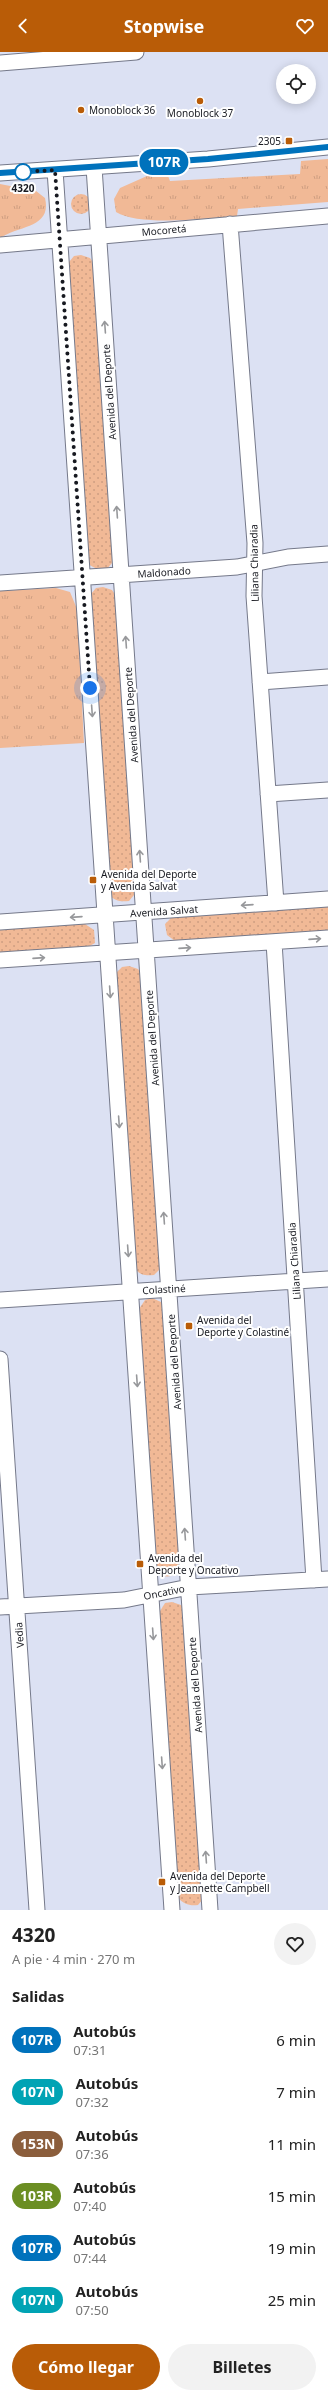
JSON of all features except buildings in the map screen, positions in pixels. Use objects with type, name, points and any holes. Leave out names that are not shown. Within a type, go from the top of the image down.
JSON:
[{"type":"street","points":[[0,62],[98,53],[136,52]]},
{"type":"street","points":[[0,173],[94,167],[328,147]]},
{"type":"street","name":"Avenida del Deporte","points":[[94,167],[210,1910]]},
{"type":"street","points":[[55,170],[172,1910]]},
{"type":"street","name":"Mocoretá","points":[[0,245],[328,216]]},
{"type":"street","name":"Liliana Chiaradia","points":[[230,224],[256,543],[254,596],[276,903]]},
{"type":"street","name":"Maldonado","points":[[0,583],[237,567],[288,557],[328,554]]},
{"type":"street","points":[[260,682],[328,677]]},
{"type":"street","points":[[268,794],[328,790]]},
{"type":"street","name":"Avenida Salvat","points":[[0,922],[328,899]]},
{"type":"street","points":[[0,960],[328,938]]},
{"type":"street","name":"Liliana Chiaradia","points":[[274,942],[295,1281],[321,1580]]},
{"type":"street","name":"Colastiné","points":[[0,1300],[328,1279]]},
{"type":"street","name":"Vedia","points":[[0,1359],[37,1910]]},
{"type":"street","name":"Oncativo","points":[[0,1607],[124,1600],[189,1587],[321,1580]]},
{"type":"green space","points":[[328,159],[328,202],[238,209],[237,216],[192,220],[141,219],[127,217],[116,212],[114,199],[120,188],[165,168],[170,181],[300,174],[301,161]]},
{"type":"green space","points":[[0,184],[36,191],[45,198],[46,208],[44,215],[33,224],[0,238]]},
{"type":"green space","points":[[81,194],[88,197],[91,204],[88,211],[81,214],[74,211],[71,204],[74,197]]},
{"type":"green space","points":[[81,255],[90,258],[94,264],[114,553],[112,563],[107,569],[96,568],[86,562],[69,262],[74,256]]},
{"type":"green space","points":[[103,587],[112,590],[116,596],[136,886],[134,895],[129,901],[115,900],[108,894],[91,594],[96,588]]},
{"type":"green space","points":[[56,588],[70,592],[77,609],[84,743],[0,748],[0,591]]},
{"type":"green space","points":[[328,906],[328,932],[175,941],[167,935],[165,924],[171,918]]},
{"type":"green space","points":[[85,924],[94,930],[95,943],[86,948],[0,954],[0,929]]},
{"type":"green space","points":[[129,966],[138,969],[142,975],[162,1260],[160,1269],[154,1275],[141,1274],[134,1268],[116,973],[122,967]]},
{"type":"green space","points":[[152,1298],[161,1302],[165,1308],[181,1562],[177,1572],[167,1577],[162,1576],[154,1570],[137,1312],[145,1300]]},
{"type":"green space","points":[[172,1602],[181,1605],[185,1611],[203,1899],[198,1905],[187,1904],[178,1898],[157,1616],[165,1603]]},
{"type":"bus line","name":"107R","points":[[0,173],[208,159],[328,147]]},
{"type":"place","name":"Monoblock 37","points":[[200,101]]},
{"type":"place","name":"Monoblock 36","points":[[81,110]]},
{"type":"place","name":"2305","points":[[289,141]]},
{"type":"place","name":"4320","points":[[23,172]]},
{"type":"place","name":"Avenida del Deporte y Avenida Salvat","points":[[93,880]]},
{"type":"place","name":"Avenida del Deporte y Colastiné","points":[[189,1326]]},
{"type":"place","name":"Avenida del Deporte y Oncativo","points":[[140,1564]]},
{"type":"place","name":"Avenida del Deporte y Jeannette Campbell","points":[[162,1882]]},
{"type":"route","points":[[23,172],[55,170],[90,688]]}]
